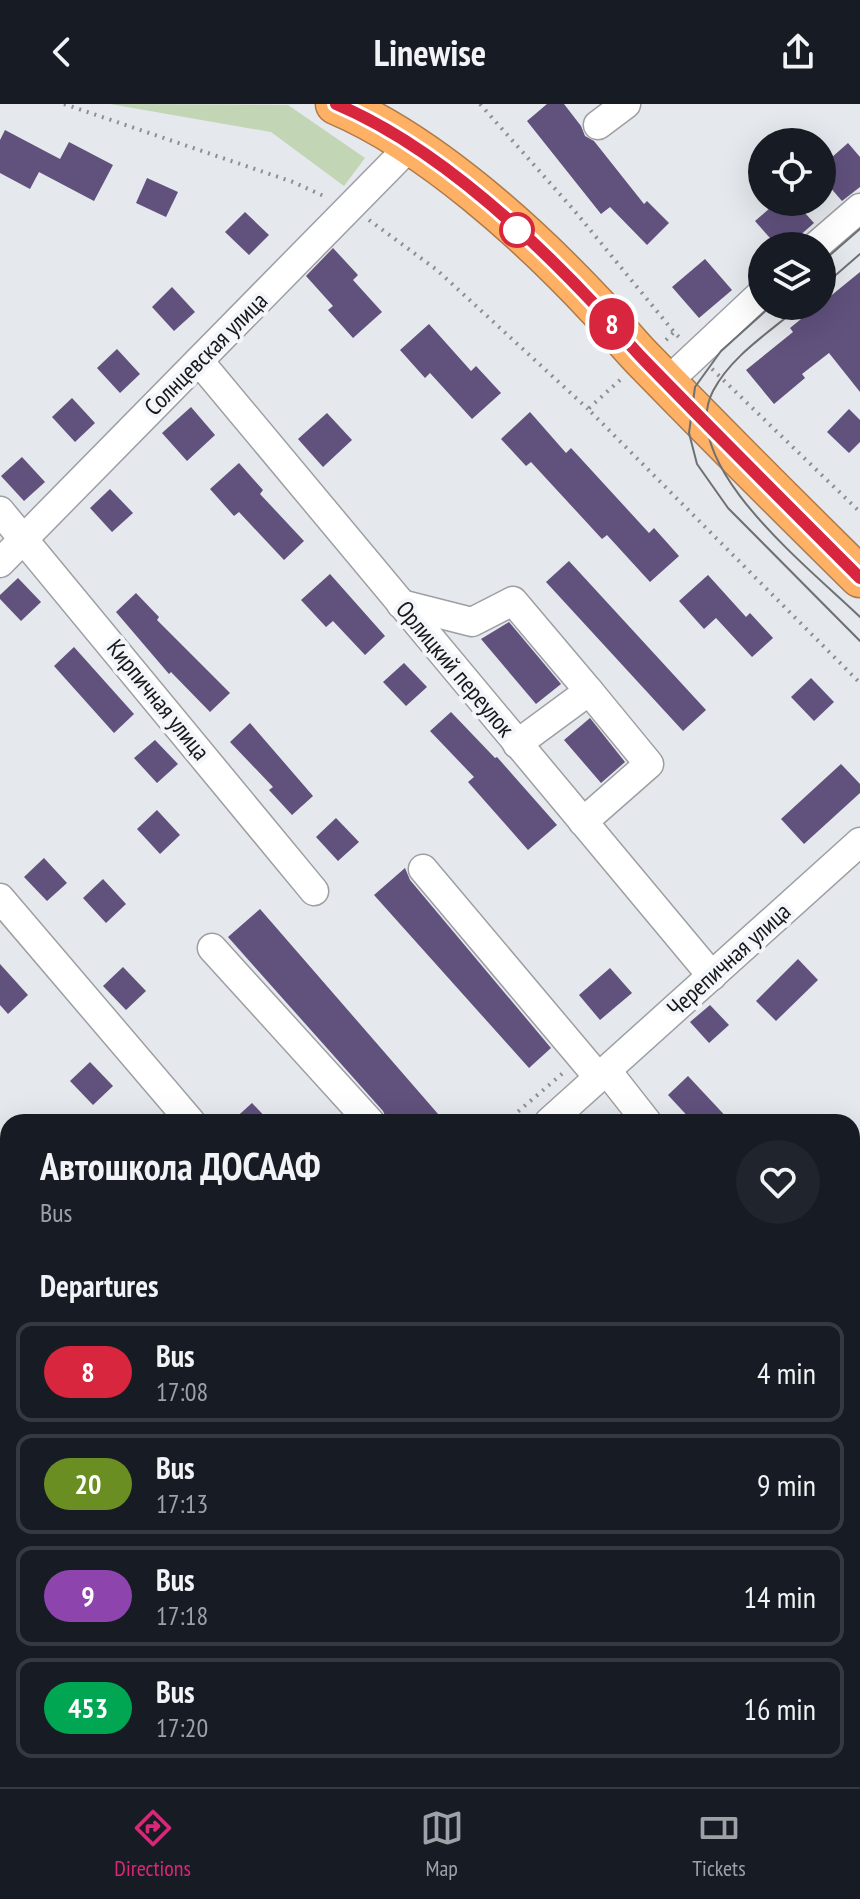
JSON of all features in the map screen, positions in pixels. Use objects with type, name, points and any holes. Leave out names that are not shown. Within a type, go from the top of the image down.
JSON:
[{"type":"highway","points":[[336,104],[411,145],[462,182],[510,224],[596,306],[666,383],[860,577]]},
{"type":"street","points":[[598,125],[626,104]]},
{"type":"street","name":"Солнцевская улица","points":[[0,563],[411,145]]},
{"type":"street","points":[[832,232],[860,208]]},
{"type":"street","points":[[666,383],[748,306]]},
{"type":"street","name":"Орлицкий переулок","points":[[199,361],[712,976]]},
{"type":"street","name":"Кирпичная улица","points":[[0,511],[314,891]]},
{"type":"street","points":[[450,664],[457,636],[472,622],[513,601],[649,764],[583,822]]},
{"type":"street","points":[[401,604],[472,622]]},
{"type":"street","points":[[517,744],[589,691]]},
{"type":"street","name":"Черепичная улица","points":[[558,1114],[860,842]]},
{"type":"street","points":[[423,869],[640,1114]]},
{"type":"street","points":[[0,898],[184,1114]]},
{"type":"street","points":[[212,948],[363,1114]]},
{"type":"path","points":[[480,104],[573,209],[674,332]]},
{"type":"green space","points":[[110,104],[288,105],[365,158],[344,186],[271,132]]},
{"type":"building","points":[[547,104],[564,104],[585,136],[594,141],[644,204],[647,201],[669,223],[647,245],[610,207],[601,214],[527,121]]},
{"type":"building","points":[[5,130],[60,159],[69,142],[113,165],[94,201],[39,172],[30,189],[0,173],[0,140]]},
{"type":"building","points":[[848,143],[860,157],[860,187],[842,201],[836,194],[836,154]]},
{"type":"building","points":[[147,178],[178,192],[166,217],[136,203]]},
{"type":"building","points":[[245,212],[269,235],[249,255],[225,232]]},
{"type":"building","points":[[761,216],[808,216],[814,223],[804,232],[765,232],[755,221]]},
{"type":"building","points":[[333,248],[358,275],[353,280],[382,312],[353,338],[328,310],[333,306],[306,276]]},
{"type":"building","points":[[705,259],[732,290],[699,318],[672,287]]},
{"type":"building","points":[[860,272],[860,392],[829,353],[802,374],[805,378],[774,404],[746,370],[793,332],[790,328],[800,320],[836,320],[836,292]]},
{"type":"building","points":[[172,287],[195,312],[174,331],[152,307]]},
{"type":"building","points":[[429,324],[471,371],[476,366],[501,393],[472,419],[430,373],[425,378],[400,350]]},
{"type":"building","points":[[117,349],[140,374],[120,393],[97,368]]},
{"type":"building","points":[[72,398],[95,423],[75,442],[52,417]]},
{"type":"building","points":[[191,407],[215,435],[187,461],[162,433]]},
{"type":"building","points":[[849,409],[860,420],[860,442],[849,453],[827,432]]},
{"type":"building","points":[[530,412],[566,453],[571,448],[649,533],[654,528],[679,556],[650,582],[607,535],[602,539],[531,462],[526,466],[501,439]]},
{"type":"building","points":[[327,413],[352,440],[323,467],[298,439]]},
{"type":"building","points":[[22,457],[45,482],[24,501],[1,476]]},
{"type":"building","points":[[239,463],[263,490],[260,494],[304,541],[284,560],[239,512],[234,516],[210,489]]},
{"type":"building","points":[[110,489],[133,513],[112,532],[90,508]]},
{"type":"building","points":[[569,561],[706,710],[683,731],[546,582]]},
{"type":"building","points":[[330,574],[385,636],[365,655],[333,621],[326,627],[301,600]]},
{"type":"building","points":[[708,575],[746,617],[750,613],[773,638],[752,657],[716,618],[704,629],[679,601]]},
{"type":"building","points":[[18,578],[41,602],[21,621],[0,599],[0,595]]},
{"type":"building","points":[[136,593],[159,617],[157,620],[230,693],[210,712],[171,672],[169,674],[116,612]]},
{"type":"building","points":[[509,622],[561,684],[536,704],[481,639]]},
{"type":"building","points":[[74,647],[134,714],[114,733],[54,666]]},
{"type":"building","points":[[404,663],[427,687],[406,706],[383,682]]},
{"type":"building","points":[[811,678],[834,702],[814,721],[791,697]]},
{"type":"building","points":[[451,712],[497,757],[557,825],[528,850],[468,782],[474,777],[430,731]]},
{"type":"building","points":[[590,718],[625,762],[601,783],[564,740]]},
{"type":"building","points":[[250,723],[313,796],[292,815],[269,790],[273,787],[230,742]]},
{"type":"building","points":[[155,740],[178,764],[157,783],[134,758]]},
{"type":"building","points":[[841,764],[860,784],[860,793],[804,844],[781,819]]},
{"type":"building","points":[[157,810],[180,835],[160,854],[137,829]]},
{"type":"building","points":[[336,818],[359,842],[338,861],[316,837]]},
{"type":"building","points":[[44,858],[67,883],[47,901],[24,877]]},
{"type":"building","points":[[405,868],[410,880],[551,1048],[529,1068],[374,895]]},
{"type":"building","points":[[103,879],[126,904],[106,923],[83,898]]},
{"type":"building","points":[[260,909],[438,1114],[384,1114],[228,937]]},
{"type":"building","points":[[798,959],[818,980],[776,1021],[756,1001]]},
{"type":"building","points":[[0,964],[28,995],[8,1014],[0,1005]]},
{"type":"building","points":[[123,967],[146,991],[126,1010],[103,986]]},
{"type":"building","points":[[610,968],[632,993],[600,1020],[579,995]]},
{"type":"building","points":[[710,1005],[729,1025],[709,1043],[690,1022]]},
{"type":"building","points":[[90,1062],[113,1086],[93,1105],[70,1081]]},
{"type":"building","points":[[688,1076],[724,1114],[686,1114],[668,1095]]},
{"type":"building","points":[[252,1103],[262,1114],[240,1114]]},
{"type":"tram line","points":[[836,250],[860,229]]},
{"type":"tram line","points":[[836,275],[860,254]]},
{"type":"tram line","points":[[755,320],[721,351],[695,387],[689,433],[697,464],[728,508],[860,641]]},
{"type":"tram line","points":[[783,320],[730,366],[713,391],[706,420],[713,451],[730,482],[755,514],[783,545],[860,617]]},
{"type":"bus line","name":"8","points":[[336,104],[411,145],[462,182],[510,224],[596,306],[706,425],[860,578]]}]
